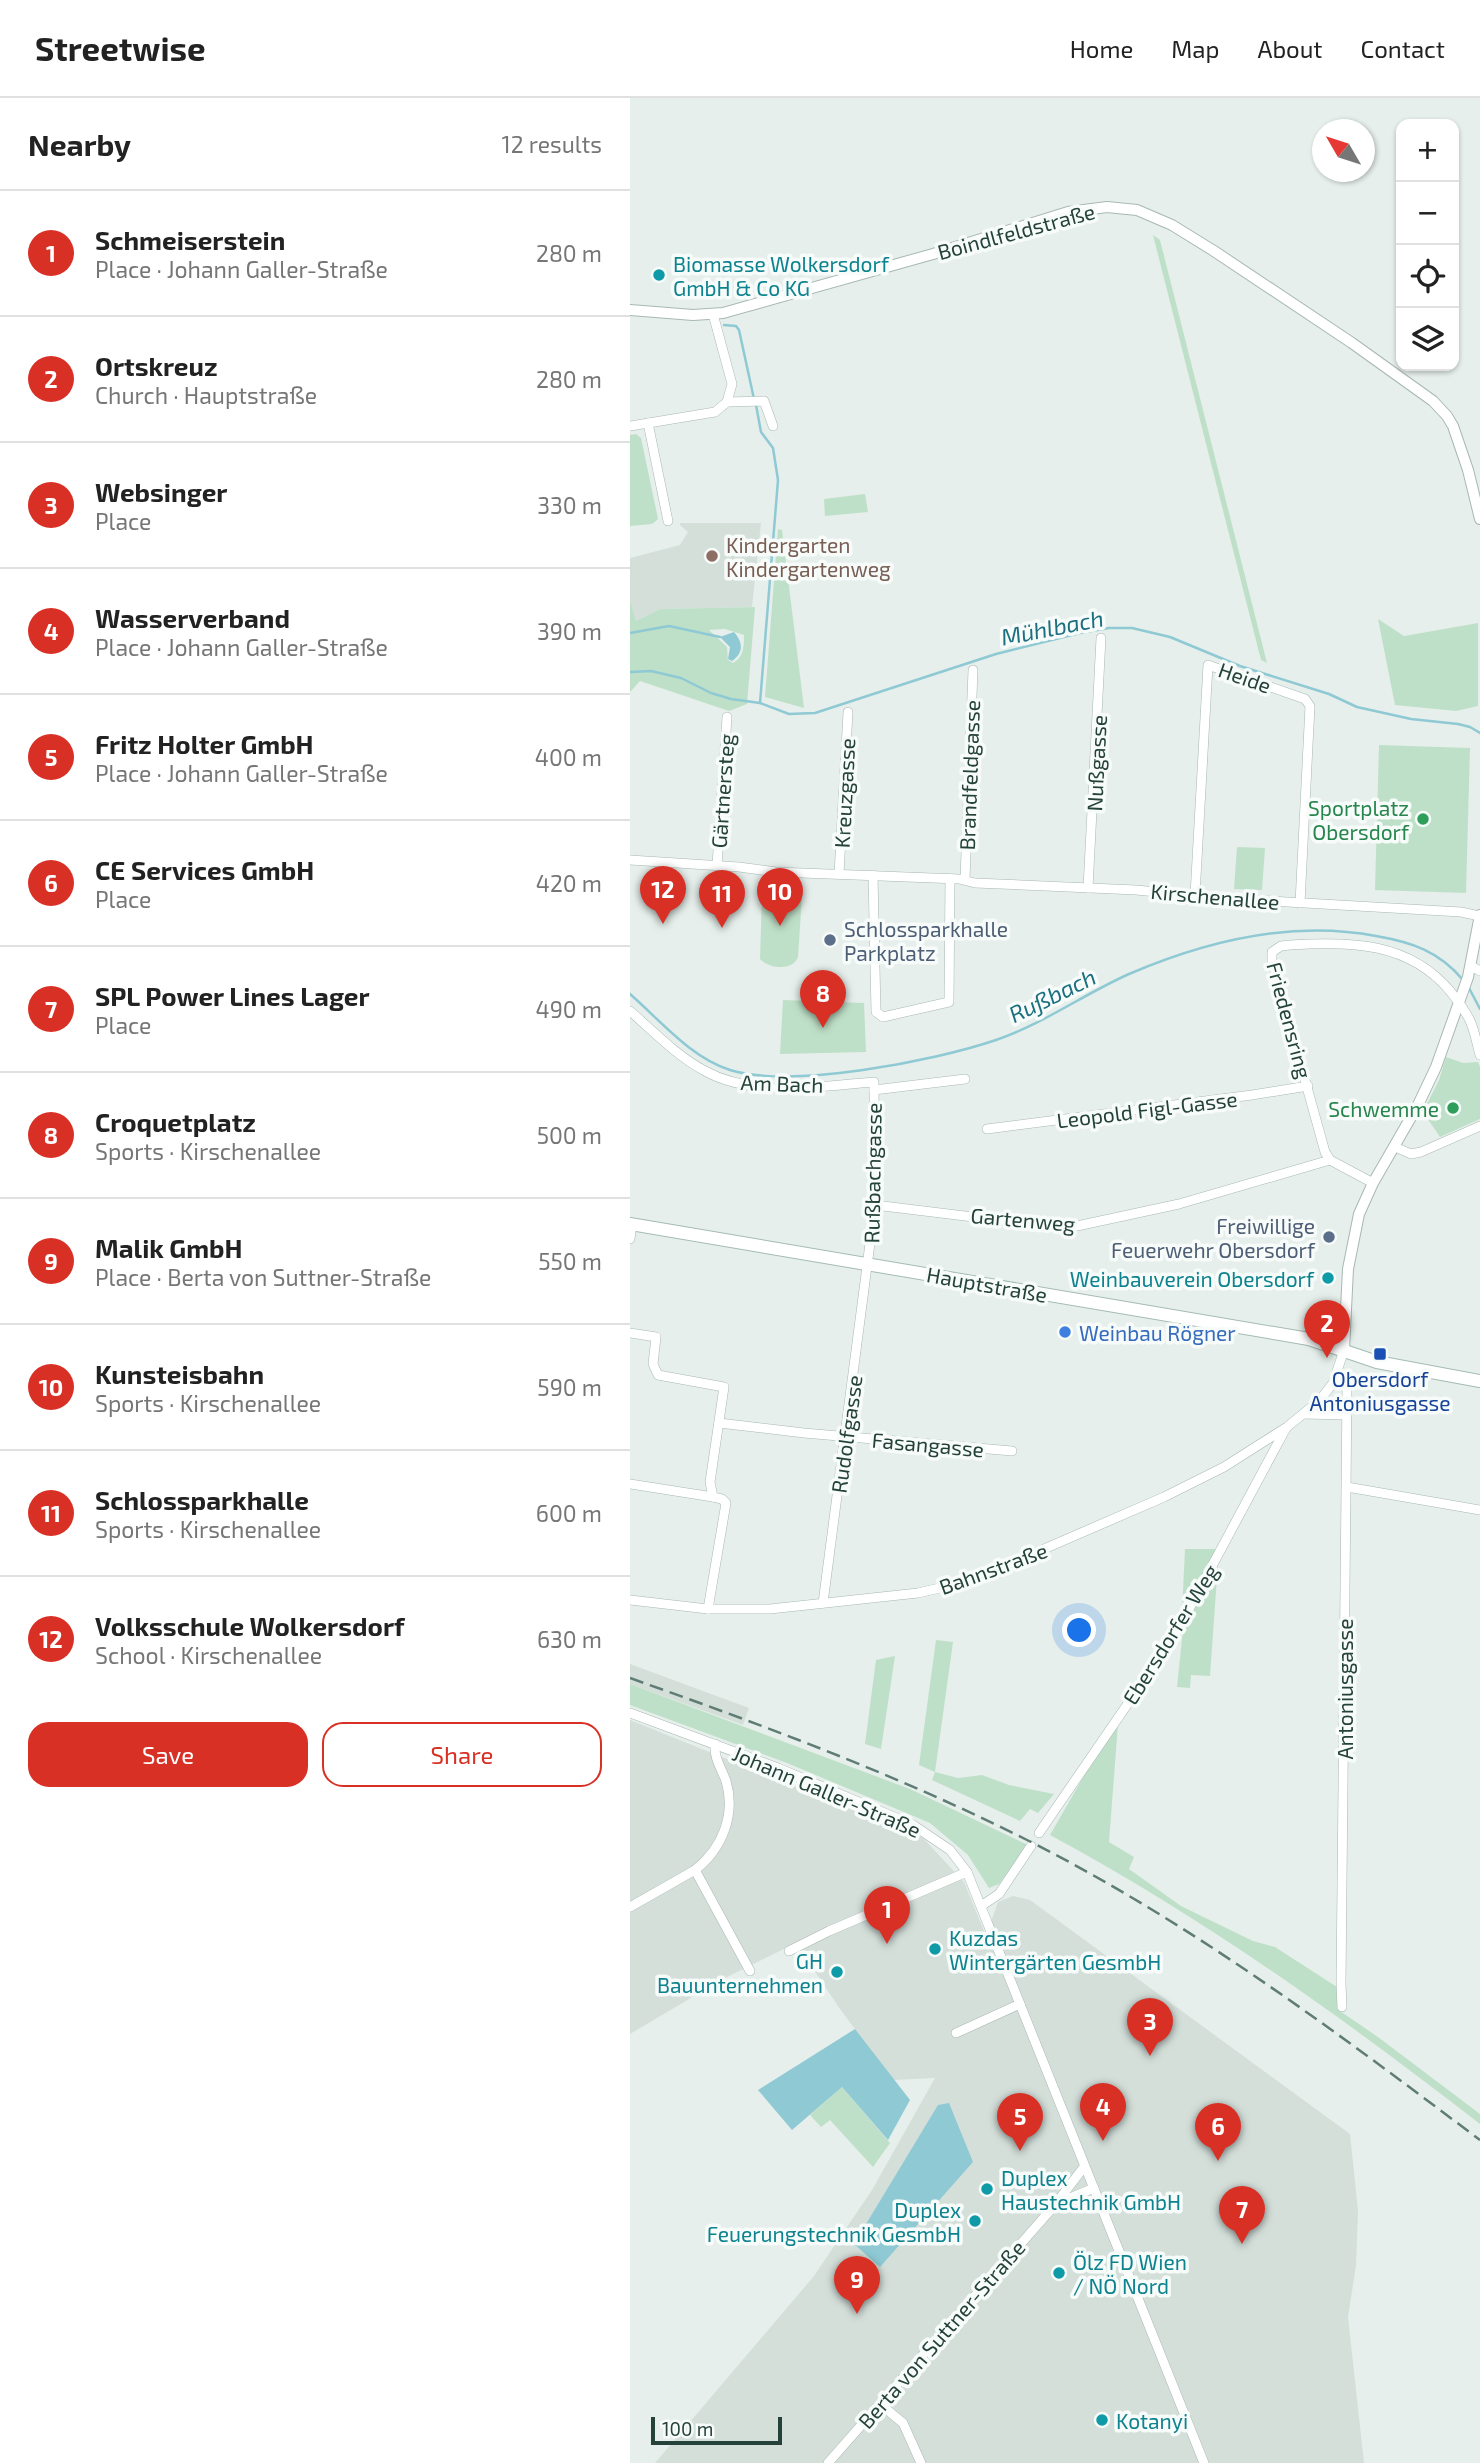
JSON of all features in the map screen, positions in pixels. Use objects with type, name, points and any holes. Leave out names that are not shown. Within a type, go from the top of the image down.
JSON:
[{"type":"main road","name":"Hauptstraße","points":[[631,1224],[1309,1339],[1377,1362],[1480,1381]]},
{"type":"street","name":"Boindlfeldstraße","points":[[630,310],[660,314],[713,314],[933,254],[1068,212],[1107,207],[1137,210],[1156,216],[1214,251],[1433,401],[1453,426],[1480,519]]},
{"type":"street","points":[[630,426],[715,412],[727,402],[732,384],[713,314]]},
{"type":"street","points":[[727,402],[764,401],[773,426]]},
{"type":"street","points":[[648,423],[668,520]]},
{"type":"street","name":"Nußgasse","points":[[1088,888],[1101,638]]},
{"type":"street","name":"Heide","points":[[1195,895],[1208,665],[1305,699],[1310,706],[1300,903]]},
{"type":"street","name":"Brandfeldgasse","points":[[965,879],[973,670]]},
{"type":"street","name":"Kreuzgasse","points":[[839,874],[848,712]]},
{"type":"street","name":"Gärtnersteg","points":[[717,865],[727,717]]},
{"type":"street","name":"Kirschenallee","points":[[630,860],[717,865],[776,872],[950,878],[987,884],[1461,912],[1480,916]]},
{"type":"street","points":[[873,875],[876,1012],[883,1017],[949,1002],[950,878]]},
{"type":"street","points":[[1338,1372],[1350,1352],[1350,1250],[1359,1214],[1373,1183],[1427,1087],[1460,998],[1473,971],[1480,916]]},
{"type":"street","name":"Friedensring","points":[[1330,1160],[1325,1152],[1271,955],[1276,949],[1290,946],[1326,944],[1391,950],[1428,968],[1460,998]]},
{"type":"street","points":[[1460,998],[1471,1022],[1480,1055]]},
{"type":"street","name":"Am Bach","points":[[630,1011],[689,1061],[725,1080],[754,1086],[874,1086],[965,1079]]},
{"type":"street","name":"Rußbachgasse","points":[[869,1265],[875,1205],[874,1086]]},
{"type":"street","name":"Leopold Figl-Gasse","points":[[987,1129],[1308,1086]]},
{"type":"street","points":[[1395,1147],[1411,1154],[1422,1152],[1480,1126]]},
{"type":"street","points":[[1330,1160],[1373,1183]]},
{"type":"street","name":"Gartenweg","points":[[875,1205],[1039,1225],[1077,1226],[1179,1204],[1330,1160]]},
{"type":"street","points":[[630,1239],[631,1224]]},
{"type":"street","name":"Rudolfgasse","points":[[823,1603],[869,1265]]},
{"type":"street","points":[[630,1333],[656,1336],[653,1364],[658,1375],[724,1387],[710,1482],[713,1497]]},
{"type":"street","name":"Bahnstraße","points":[[630,1600],[708,1609],[770,1609],[918,1593],[970,1581],[1164,1497],[1224,1467],[1304,1414],[1328,1391],[1338,1372]]},
{"type":"street","name":"Antoniusgasse","points":[[1338,1372],[1347,1390],[1340,1984],[1342,2007]]},
{"type":"street","points":[[1304,1414],[1347,1415]]},
{"type":"street","name":"Fasangasse","points":[[719,1423],[1012,1451]]},
{"type":"street","name":"Ebersdorfer Weg","points":[[1040,1833],[1175,1634],[1287,1426]]},
{"type":"street","points":[[630,1484],[713,1497],[726,1503],[708,1609]]},
{"type":"street","points":[[1347,1487],[1480,1510]]},
{"type":"street","name":"Johann Galler-Straße","points":[[630,1713],[715,1744],[922,1829],[950,1850],[967,1872],[1204,2463]]},
{"type":"street","name":"Johann Galler-Straße","points":[[630,1907],[695,1870],[712,1853],[727,1823],[729,1799],[727,1784],[714,1757],[715,1744]]},
{"type":"street","points":[[981,1906],[999,1894],[1031,1846]]},
{"type":"street","points":[[695,1870],[750,1971]]},
{"type":"street","points":[[789,1951],[967,1872]]},
{"type":"street","points":[[956,2033],[1020,2004]]},
{"type":"street","name":"Berta von Suttner-Straße","points":[[828,2463],[1054,2206],[1084,2167]]},
{"type":"street","name":"Berta von Suttner-Straße","points":[[1054,2206],[1065,2198],[1094,2188]]},
{"type":"street","points":[[880,2404],[903,2423],[921,2463]]},
{"type":"shaded area","points":[[680,523],[761,523],[752,607],[660,609],[636,621],[630,600],[630,558],[680,545],[688,532]]},
{"type":"shaded area","points":[[630,1664],[749,1708],[743,1725],[630,1684]]},
{"type":"shaded area","points":[[630,1720],[923,1838],[964,1882],[986,1936],[998,1902],[1013,1896],[1030,1900],[1350,2134],[1358,2211],[1356,2265],[1348,2317],[1364,2463],[655,2463],[814,2276],[872,2190],[935,2078],[893,2080],[840,2009],[796,1943],[723,1979],[630,2034]]},
{"type":"green space","points":[[1153,235],[1160,240],[1267,663],[1261,660]]},
{"type":"green space","points":[[636,434],[641,438],[658,519],[652,524],[630,526],[630,435]]},
{"type":"green space","points":[[865,494],[868,512],[825,516],[824,499]]},
{"type":"green space","points":[[778,529],[782,530],[804,708],[765,697]]},
{"type":"green space","points":[[630,600],[636,621],[660,609],[755,607],[747,704],[729,711],[640,681],[630,692]],"holes":[[[725,629],[744,635],[741,654],[733,663],[728,660],[727,647],[709,630]]]},
{"type":"green space","points":[[1378,619],[1404,636],[1478,623],[1478,706],[1456,711],[1395,705]]},
{"type":"green space","name":"Sportplatz Obersdorf","points":[[1379,745],[1470,748],[1466,893],[1375,890]]},
{"type":"green space","points":[[1237,847],[1265,848],[1262,890],[1234,889]]},
{"type":"green space","points":[[771,886],[796,888],[802,896],[798,957],[791,965],[781,967],[769,965],[760,959],[762,896],[765,889]]},
{"type":"green space","points":[[783,1000],[864,1003],[866,1052],[780,1054]]},
{"type":"green space","name":"Schwemme","points":[[1446,1057],[1463,1063],[1478,1062],[1480,1119],[1440,1137],[1423,1112],[1439,1080]]},
{"type":"green space","points":[[1185,1549],[1218,1549],[1182,1612]]},
{"type":"green space","points":[[1218,1563],[1210,1676],[1191,1675],[1190,1688],[1177,1687],[1183,1629]]},
{"type":"green space","points":[[936,1640],[953,1642],[935,1772],[919,1765]]},
{"type":"green space","points":[[895,1656],[881,1749],[865,1744],[876,1660]]},
{"type":"green space","points":[[630,1684],[910,1789],[1028,1845],[999,1884],[989,1888],[968,1855],[930,1823],[787,1763],[630,1705]]},
{"type":"green space","points":[[1118,1724],[1109,1842],[1134,1857],[1129,1869],[1181,1906],[1253,1941],[1275,1947],[1337,1987],[1337,2009],[1480,2114],[1480,2124],[1376,2045],[1271,1971],[1163,1900],[1050,1835]]},
{"type":"green space","points":[[935,1772],[958,1778],[982,1775],[1009,1785],[1054,1794],[1038,1813],[1030,1809],[1020,1821],[932,1780]]},
{"type":"green space","points":[[842,2087],[890,2143],[873,2167],[830,2120],[821,2127],[810,2115]]},
{"type":"water","points":[[734,632],[741,647],[739,654],[732,661],[728,659],[730,647],[720,637]]},
{"type":"water","points":[[855,2029],[910,2100],[888,2140],[842,2087],[792,2130],[758,2090]]},
{"type":"water","points":[[949,2103],[973,2162],[880,2267],[854,2244],[938,2105]]},
{"type":"waterway","points":[[724,325],[736,326],[739,330],[754,399]]},
{"type":"waterway","points":[[756,405],[761,432],[773,448],[778,480],[760,703]]},
{"type":"waterway","points":[[630,633],[669,626],[720,637]]},
{"type":"waterway","name":"Mühlbach","points":[[630,672],[651,671],[681,678],[711,693],[760,703],[789,714],[815,713],[996,654],[1080,633],[1109,628],[1132,628],[1170,637],[1240,666],[1329,694],[1357,707],[1411,719],[1458,724],[1480,733]]},
{"type":"waterway","name":"Rußbach","points":[[630,994],[689,1047],[715,1064],[757,1075],[789,1076],[863,1070],[969,1048],[1030,1026],[1112,982],[1158,962],[1219,943],[1282,932],[1345,932],[1389,938],[1424,949],[1444,962],[1463,980]]},
{"type":"waterway","name":"Rußbach","points":[[1469,988],[1480,1009]]},
{"type":"railway","points":[[630,1678],[781,1733],[930,1794],[1087,1872],[1204,1942],[1260,1980],[1480,2140]]},
{"type":"place","name":"Biomasse Wolkersdorf GmbH & Co KG","points":[[659,275]]},
{"type":"place","name":"Kindergarten Kindergartenweg","points":[[712,556]]},
{"type":"place","name":"Sportplatz Obersdorf","points":[[1423,819]]},
{"type":"place","name":"Volksschule Wolkersdorf","points":[[663,924]]},
{"type":"place","name":"Kunsteisbahn","points":[[780,926]]},
{"type":"place","name":"Schlossparkhalle","points":[[722,928]]},
{"type":"place","name":"Schlossparkhalle Parkplatz","points":[[830,940]]},
{"type":"place","name":"Croquetplatz","points":[[823,1028]]},
{"type":"place","name":"Schwemme","points":[[1453,1108]]},
{"type":"place","name":"Freiwillige Feuerwehr Obersdorf","points":[[1329,1237]]},
{"type":"place","name":"Weinbauverein Obersdorf","points":[[1328,1278]]},
{"type":"place","name":"Weinbau Rögner","points":[[1065,1332]]},
{"type":"place","name":"Obersdorf Antoniusgasse","points":[[1380,1354]]},
{"type":"place","name":"Ortskreuz","points":[[1327,1358]]},
{"type":"place","name":"Schmeiserstein","points":[[887,1944]]},
{"type":"place","name":"Kuzdas Wintergärten GesmbH","points":[[935,1949]]},
{"type":"place","name":"GH Bauunternehmen","points":[[837,1972]]},
{"type":"place","name":"Websinger","points":[[1150,2056]]},
{"type":"place","name":"Wasserverband","points":[[1103,2141]]},
{"type":"place","name":"Fritz Holter GmbH","points":[[1020,2151]]},
{"type":"place","name":"CE Services GmbH","points":[[1218,2161]]},
{"type":"place","name":"Duplex Haustechnik GmbH","points":[[987,2189]]},
{"type":"place","name":"Duplex Feuerungstechnik GesmbH","points":[[975,2221]]},
{"type":"place","name":"SPL Power Lines Lager","points":[[1242,2244]]},
{"type":"place","name":"Ölz FD Wien / NÖ Nord","points":[[1059,2273]]},
{"type":"place","name":"Malik GmbH","points":[[857,2314]]},
{"type":"place","name":"Kotanyi","points":[[1102,2420]]}]
